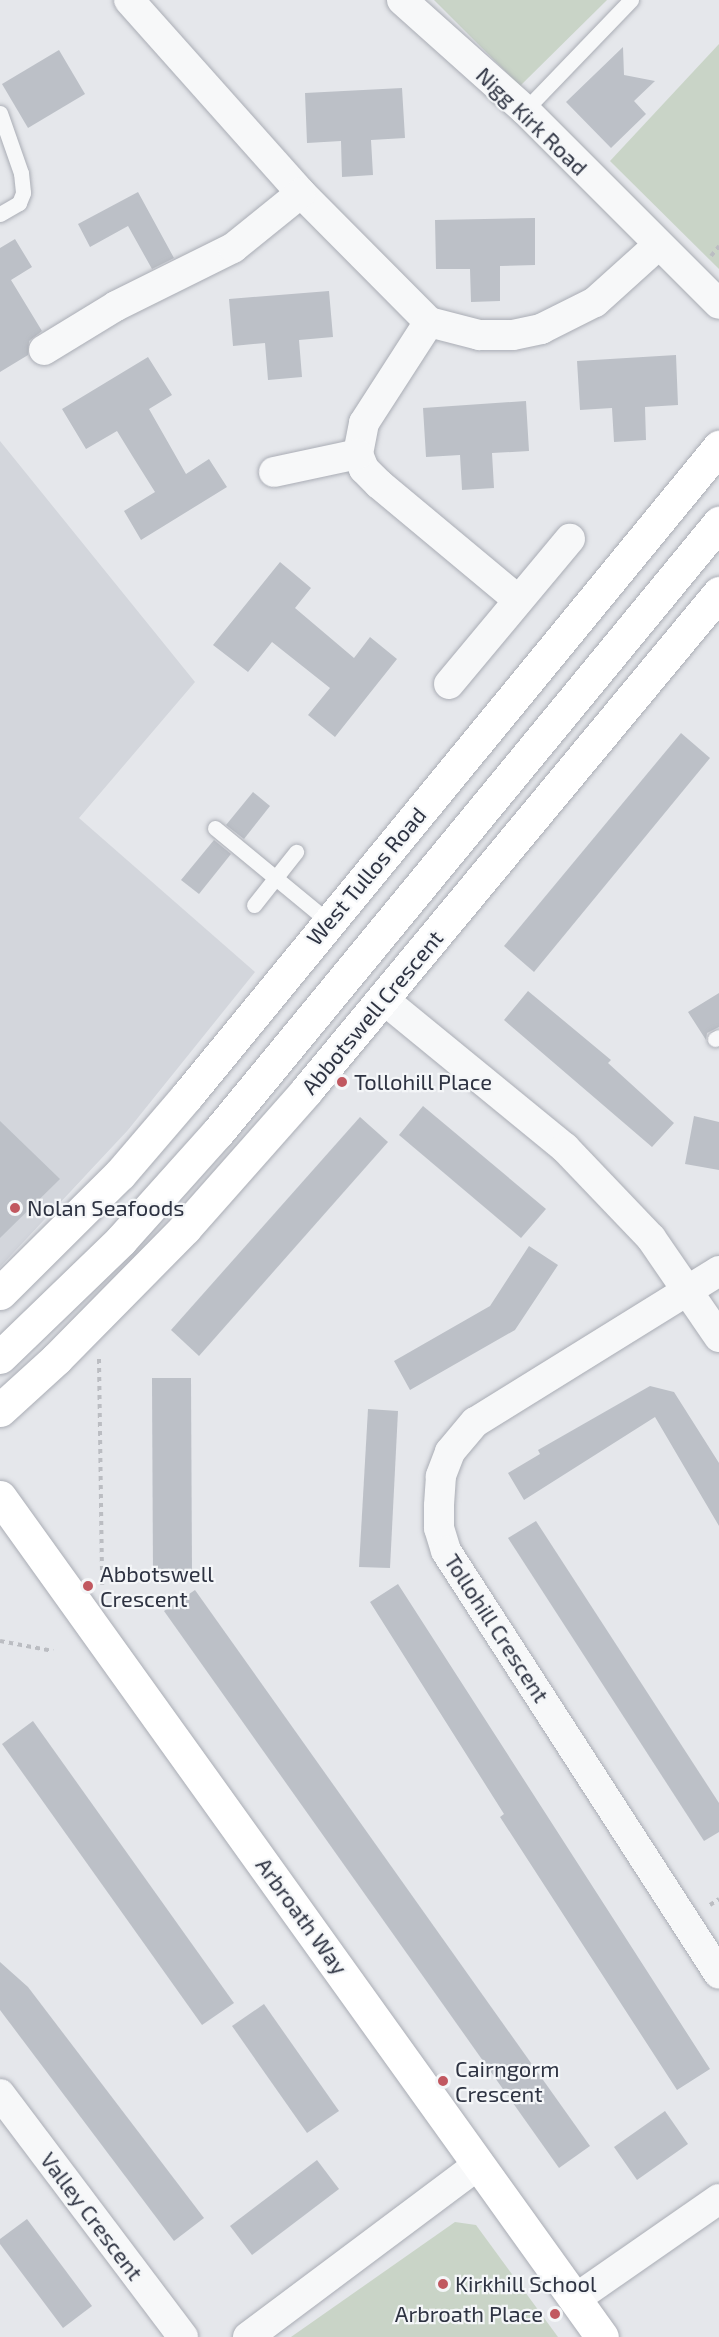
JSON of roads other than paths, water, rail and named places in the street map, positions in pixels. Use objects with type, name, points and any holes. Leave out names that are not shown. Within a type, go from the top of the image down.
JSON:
[{"type":"main road","name":"West Tullos Road","points":[[0,1293],[120,1174],[719,447]]},
{"type":"main road","name":"West Tullos Road","points":[[0,1357],[121,1240],[218,1132],[719,523]]},
{"type":"main road","name":"Abbotswell Crescent","points":[[0,1410],[99,1316],[185,1228],[383,999],[716,602]]},
{"type":"main road","name":"Arbroath Way","points":[[0,1497],[602,2337]]},
{"type":"street","points":[[129,0],[301,193],[429,322],[479,335],[513,335],[541,329],[595,302],[658,245]]},
{"type":"street","name":"Nigg Kirk Road","points":[[402,0],[525,110],[719,304]]},
{"type":"street","points":[[44,350],[116,306],[233,248],[301,193]]},
{"type":"street","points":[[429,322],[364,423],[358,454],[364,470],[379,484],[517,599]]},
{"type":"street","points":[[274,472],[358,454]]},
{"type":"street","points":[[449,684],[517,599],[570,539]]},
{"type":"street","points":[[383,999],[565,1148],[651,1238],[719,1337]]},
{"type":"street","name":"Tollohill Crescent","points":[[719,1271],[475,1422],[450,1452],[441,1476],[439,1528],[446,1551],[719,1974]]},
{"type":"street","name":"Valley Crescent","points":[[0,2094],[183,2337]]},
{"type":"street","points":[[248,2337],[479,2164]]},
{"type":"street","points":[[575,2298],[719,2199]]},
{"type":"lane","points":[[525,110],[631,0]]},
{"type":"lane","points":[[0,113],[21,172],[23,193],[19,203],[0,214]]},
{"type":"lane","points":[[215,828],[328,921]]},
{"type":"lane","points":[[254,905],[296,852]]},
{"type":"place","name":"Tollohill Place","points":[[342,1082]]},
{"type":"place","name":"Nolan Seafoods","points":[[15,1208]]},
{"type":"place","name":"Abbotswell Crescent","points":[[88,1586]]},
{"type":"place","name":"Cairngorm Crescent","points":[[443,2081]]},
{"type":"place","name":"Kirkhill School","points":[[443,2284]]},
{"type":"place","name":"Arbroath Place","points":[[555,2314]]}]
